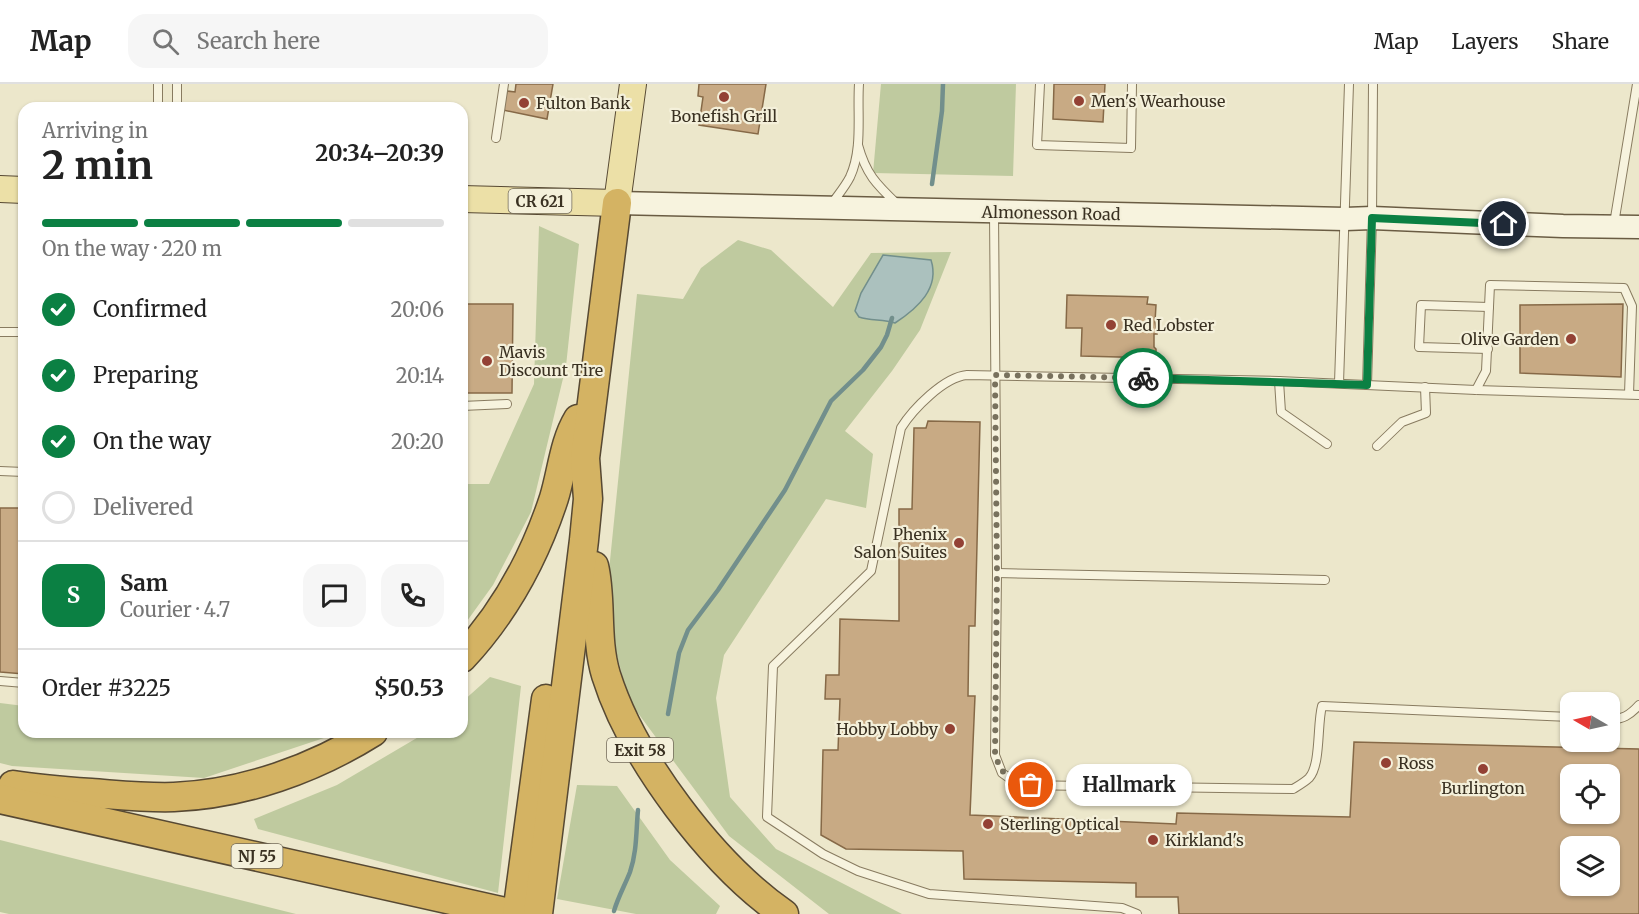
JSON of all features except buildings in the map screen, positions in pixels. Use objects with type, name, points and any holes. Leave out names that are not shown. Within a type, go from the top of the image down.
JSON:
[{"type":"highway","points":[[516,914],[538,837],[572,497],[585,458],[617,203]]},
{"type":"highway","points":[[468,651],[499,611],[524,570],[544,528],[557,489],[571,431],[593,394]]},
{"type":"highway","name":"Exit 58","points":[[538,914],[538,837],[584,540],[588,499],[585,458]]},
{"type":"highway","name":"Exit 58","points":[[584,540],[595,568],[598,630],[606,674],[627,724],[646,761],[679,808],[712,849],[742,880],[784,914]]},
{"type":"highway","points":[[0,783],[133,796],[175,797],[209,793],[255,784],[294,771],[326,758],[362,738]]},
{"type":"highway","name":"NJ 55","points":[[0,799],[516,914]]},
{"type":"main road","points":[[617,203],[633,84]]},
{"type":"main road","points":[[0,189],[18,190]]},
{"type":"main road","name":"Almonesson Road","points":[[468,198],[617,203]]},
{"type":"street","name":"Almonesson Road","points":[[617,203],[1372,218],[1563,226],[1639,226]]},
{"type":"lane","points":[[158,84],[158,102]]},
{"type":"lane","points":[[177,84],[177,102]]},
{"type":"lane","points":[[496,138],[504,84]]},
{"type":"lane","points":[[829,208],[851,175],[858,144],[859,84]]},
{"type":"lane","points":[[1040,84],[1037,146],[1131,148],[1132,84]]},
{"type":"lane","points":[[1339,383],[1349,84]]},
{"type":"lane","points":[[1367,385],[1373,84]]},
{"type":"lane","points":[[1613,226],[1637,84]]},
{"type":"lane","points":[[858,144],[867,172],[876,184],[903,209]]},
{"type":"lane","points":[[994,212],[997,573],[995,755],[1002,773],[1019,784],[1293,789],[1311,776],[1316,760],[1318,717],[1322,706],[1560,717]]},
{"type":"lane","points":[[1476,390],[1486,371],[1490,285],[1624,288],[1632,306],[1629,394]]},
{"type":"lane","points":[[1488,349],[1419,347],[1420,305],[1490,307]]},
{"type":"lane","points":[[0,332],[18,332]]},
{"type":"lane","points":[[1137,914],[1122,908],[929,894],[849,867],[823,854],[767,817],[772,666],[872,571],[901,428],[908,417],[942,386],[960,376],[1279,381],[1639,395]]},
{"type":"lane","points":[[1279,381],[1281,412],[1327,444]]},
{"type":"lane","points":[[1377,446],[1401,422],[1426,413],[1425,387]]},
{"type":"lane","points":[[468,406],[507,404]]},
{"type":"lane","points":[[0,471],[18,472]]},
{"type":"lane","points":[[997,573],[1325,580]]},
{"type":"lane","points":[[0,681],[18,682]]},
{"type":"lane","points":[[1620,719],[1631,714],[1639,705]]},
{"type":"green space","points":[[881,84],[1016,84],[1013,176],[873,173]]},
{"type":"green space","points":[[539,226],[579,244],[566,366],[531,512],[493,585],[468,620],[468,484],[489,484],[534,384]]},
{"type":"green space","points":[[738,240],[771,250],[833,307],[871,253],[951,252],[920,330],[892,371],[845,431],[873,454],[866,508],[826,499],[724,655],[716,698],[730,797],[776,849],[902,914],[829,914],[729,836],[629,701],[605,610],[637,294],[683,299],[701,268]]},
{"type":"green space","points":[[490,677],[521,686],[498,893],[258,829],[254,819],[337,785],[417,738],[468,738],[468,697]]},
{"type":"green space","points":[[0,703],[18,705],[18,738],[324,738],[204,778],[12,766],[0,763]]},
{"type":"green space","points":[[577,785],[617,786],[670,860],[720,906],[716,914],[636,914],[557,899]]},
{"type":"green space","points":[[0,840],[296,914],[9,914],[0,912]]},
{"type":"water","points":[[883,255],[931,260],[933,270],[930,288],[925,296],[912,311],[895,323],[859,317],[855,311],[861,293]]},
{"type":"waterway","points":[[932,184],[942,111],[943,84]]},
{"type":"waterway","points":[[668,714],[679,653],[688,630],[718,590],[785,490],[831,401],[863,370],[881,347],[892,318]]},
{"type":"waterway","points":[[614,911],[632,864],[638,810]]},
{"type":"way so far","points":[[1031,785],[1019,784],[1002,773],[995,755],[997,573],[995,375],[1143,378]]},
{"type":"place","name":"Bonefish Grill","points":[[724,97]]},
{"type":"place","name":"Men's Wearhouse","points":[[1079,101]]},
{"type":"place","name":"Fulton Bank","points":[[524,103]]},
{"type":"place","name":"Red Lobster","points":[[1111,325]]},
{"type":"place","name":"Olive Garden","points":[[1571,339]]},
{"type":"place","name":"Mavis Discount Tire","points":[[487,361]]},
{"type":"place","name":"Phenix Salon Suites","points":[[959,543]]},
{"type":"place","name":"Hobby Lobby","points":[[950,729]]},
{"type":"place","name":"Ross","points":[[1386,763]]},
{"type":"place","name":"Burlington","points":[[1483,769]]},
{"type":"place","name":"Hallmark","points":[[1031,785]]},
{"type":"place","name":"Sterling Optical","points":[[988,824]]},
{"type":"place","name":"Kirkland's","points":[[1153,840]]},
{"type":"route","points":[[1143,378],[1367,385],[1372,218],[1504,224]]}]
